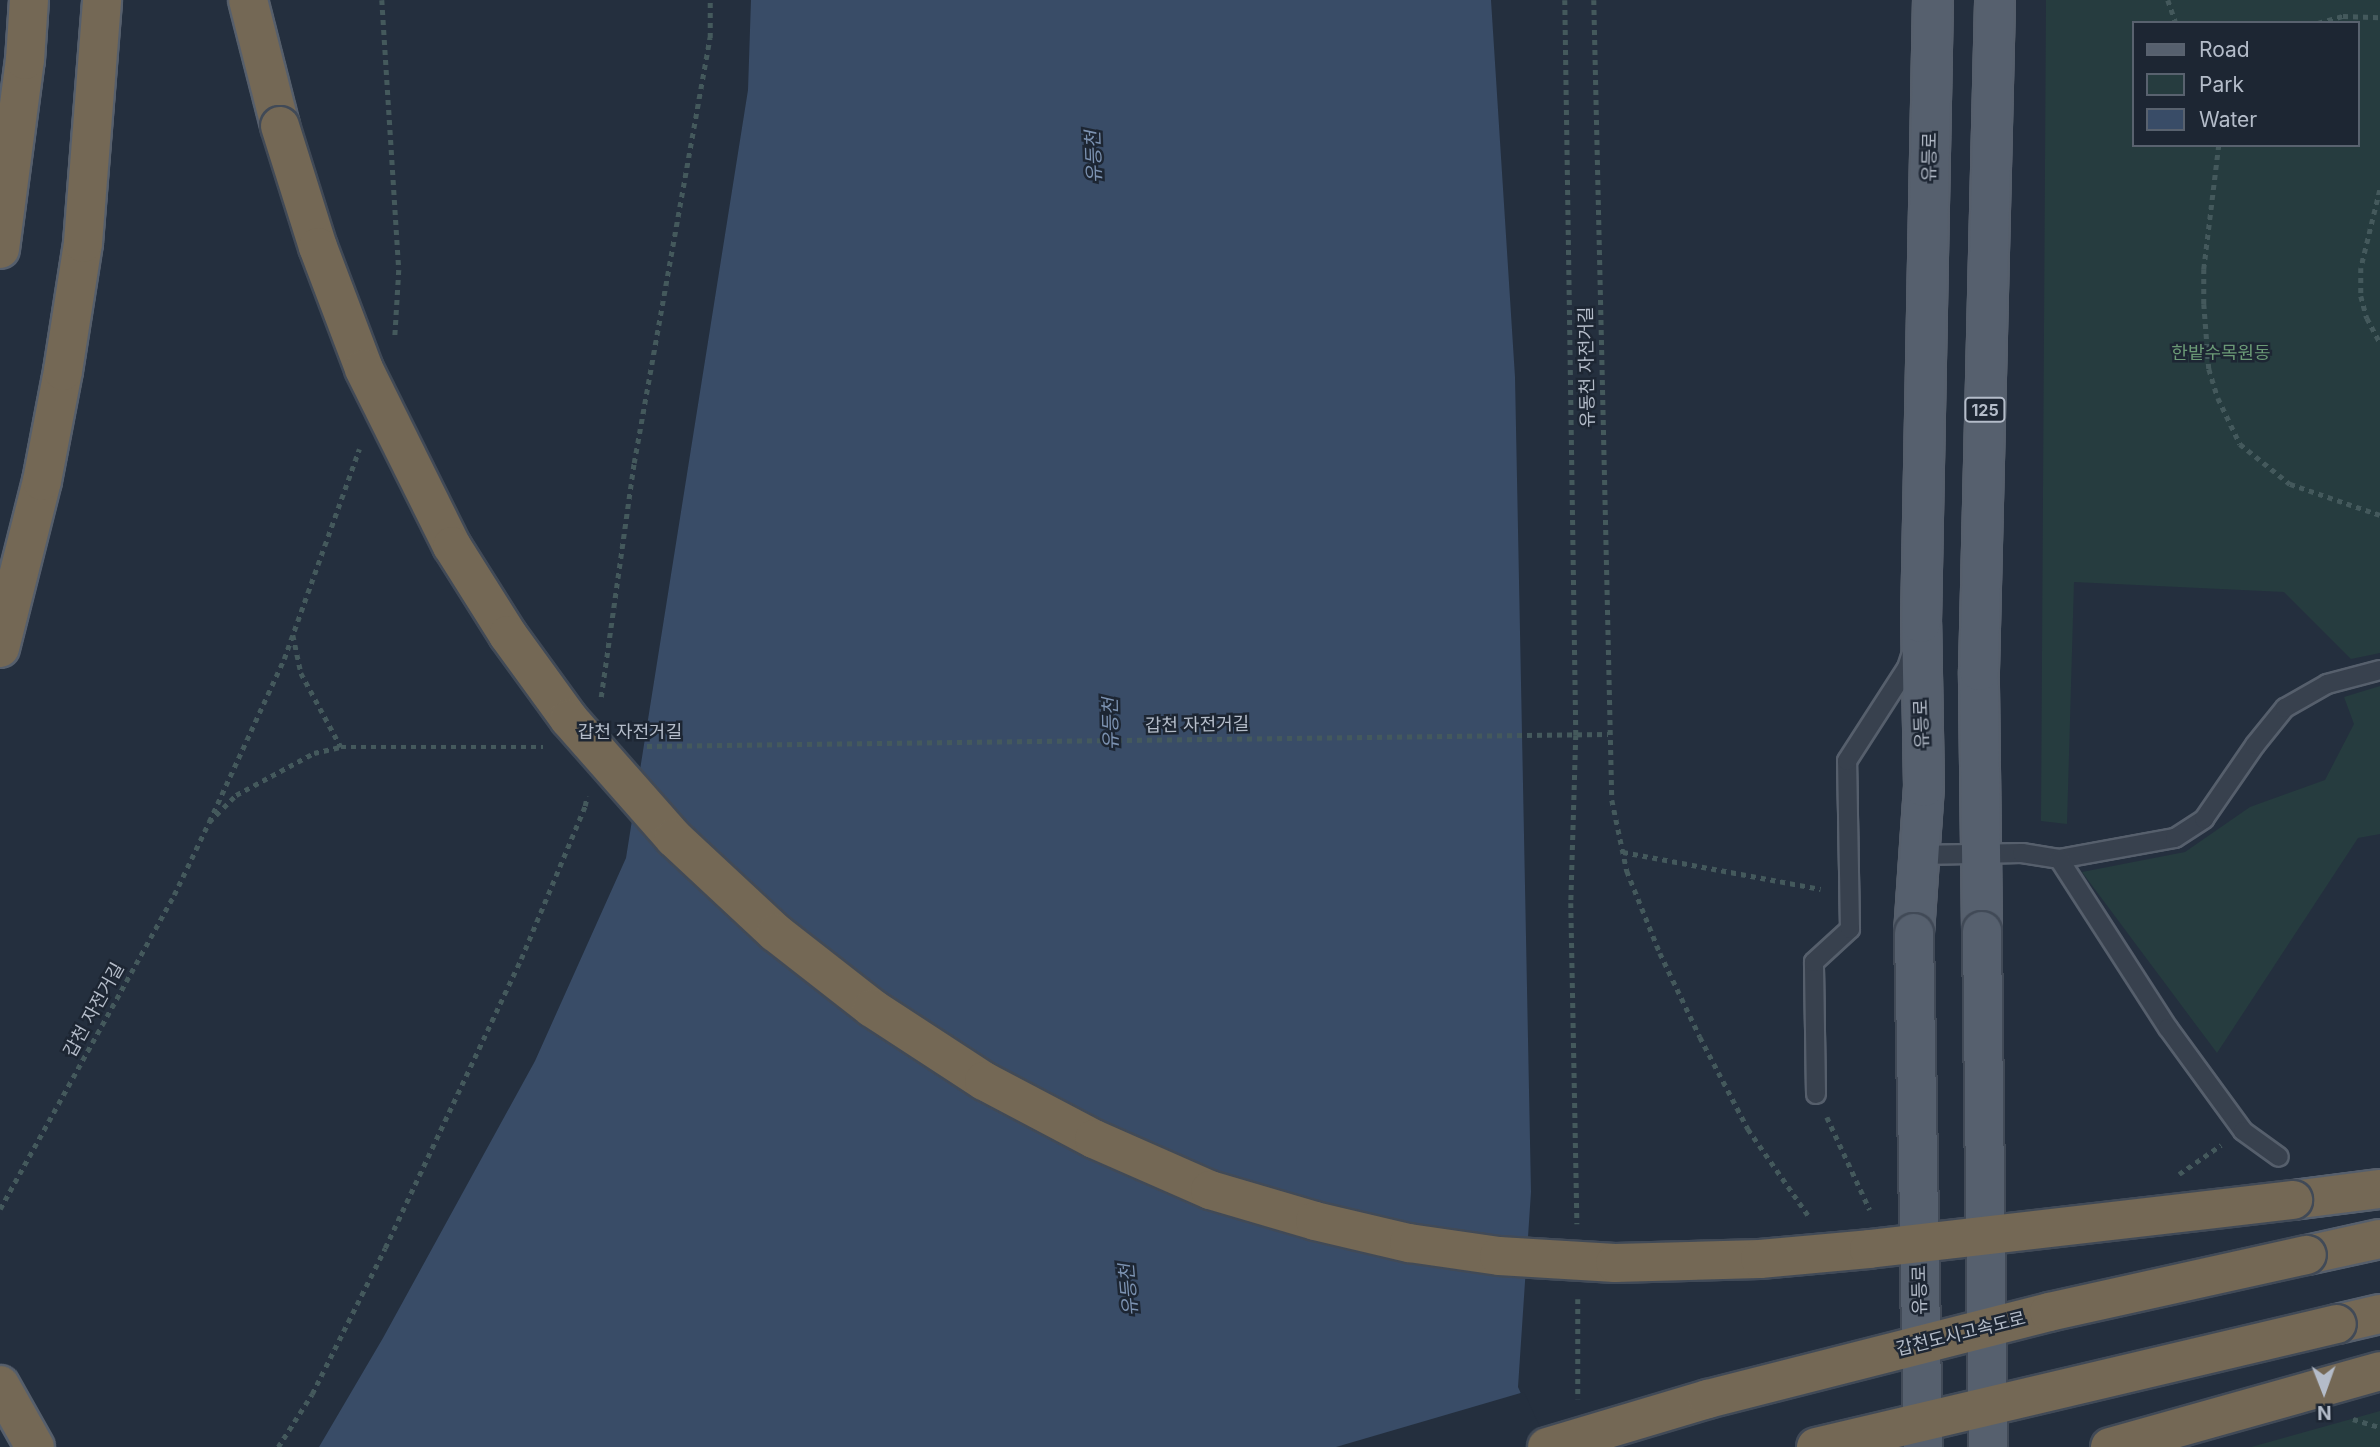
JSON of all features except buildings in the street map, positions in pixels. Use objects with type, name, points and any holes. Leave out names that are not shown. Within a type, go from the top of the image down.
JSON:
[{"type":"highway","points":[[0,249],[25,60],[29,0]]},
{"type":"highway","points":[[0,648],[43,481],[69,333],[83,243],[103,0]]},
{"type":"highway","points":[[248,0],[280,126],[318,247],[364,369],[452,546],[508,635],[569,719],[674,838],[776,933],[872,1008],[984,1081],[1094,1139],[1210,1189],[1315,1220],[1409,1243],[1499,1256],[1615,1263],[1760,1259],[1869,1249],[2380,1189]]},
{"type":"highway","name":"갑천도시고속도로","points":[[1547,1447],[1709,1399],[2049,1312],[2380,1239]]},
{"type":"highway","points":[[1816,1447],[2380,1314]]},
{"type":"highway","points":[[2110,1447],[2380,1371]]},
{"type":"highway","points":[[0,1385],[35,1447]]},
{"type":"main road","name":"유등로","points":[[1923,1447],[1914,933],[1924,787],[1921,676],[1933,0]]},
{"type":"main road","name":"125","points":[[1981,837],[1979,671],[1995,0]]},
{"type":"main road","points":[[1981,837],[1988,1447]]},
{"type":"lane","points":[[1816,1094],[1814,962],[1850,929],[1847,761],[1907,668],[1922,623]]},
{"type":"lane","points":[[1918,855],[1981,837],[2022,853],[2059,859],[2175,838],[2204,819],[2285,708],[2327,684],[2380,670]]},
{"type":"lane","points":[[2059,859],[2168,1028],[2213,1091],[2243,1131],[2279,1157]]},
{"type":"path","points":[[1565,0],[1576,735],[1571,903],[1577,1233]]},
{"type":"path","name":"유동천 자전거길","points":[[1594,0],[1608,734]]},
{"type":"path","points":[[2168,0],[2175,21]]},
{"type":"path","points":[[2325,21],[2343,16],[2380,16]]},
{"type":"path","points":[[2219,147],[2204,270],[2209,369],[2218,398],[2240,444],[2290,484],[2380,515]]},
{"type":"path","points":[[2380,190],[2361,268],[2361,296],[2367,318],[2380,342]]},
{"type":"path","name":"갑천 자전거길","points":[[0,1209],[174,895],[293,635],[301,673],[341,747]]},
{"type":"path","points":[[1608,734],[1612,800],[1627,871],[1660,953],[1700,1037]]},
{"type":"path","name":"갑천 자전거길","points":[[641,747],[1608,734]]},
{"type":"path","name":"갑천 자전거길","points":[[209,822],[236,795],[314,753],[341,747],[554,747]]},
{"type":"path","points":[[1623,852],[1850,894]]},
{"type":"path","points":[[1816,1094],[1873,1217]]},
{"type":"path","points":[[1578,1288],[1578,1406]]},
{"type":"green space","name":"한밭수목원동","points":[[2046,0],[2380,0],[2380,653],[2351,659],[2284,592],[2074,582],[2067,824],[2041,821]]},
{"type":"green space","points":[[2380,686],[2380,834],[2358,838],[2217,1053],[2082,872],[2185,852],[2250,807],[2325,780],[2354,724],[2344,697]]},
{"type":"green space","points":[[2380,1411],[2380,1447],[2251,1447]]},
{"type":"water","name":"유등천","points":[[751,0],[1491,0],[1515,377],[1531,1192],[1518,1387],[1545,1447],[319,1447],[383,1338],[535,1061],[626,858],[748,90]]},
{"type":"pier","points":[[1524,1392],[1549,1447],[1336,1447]]}]
